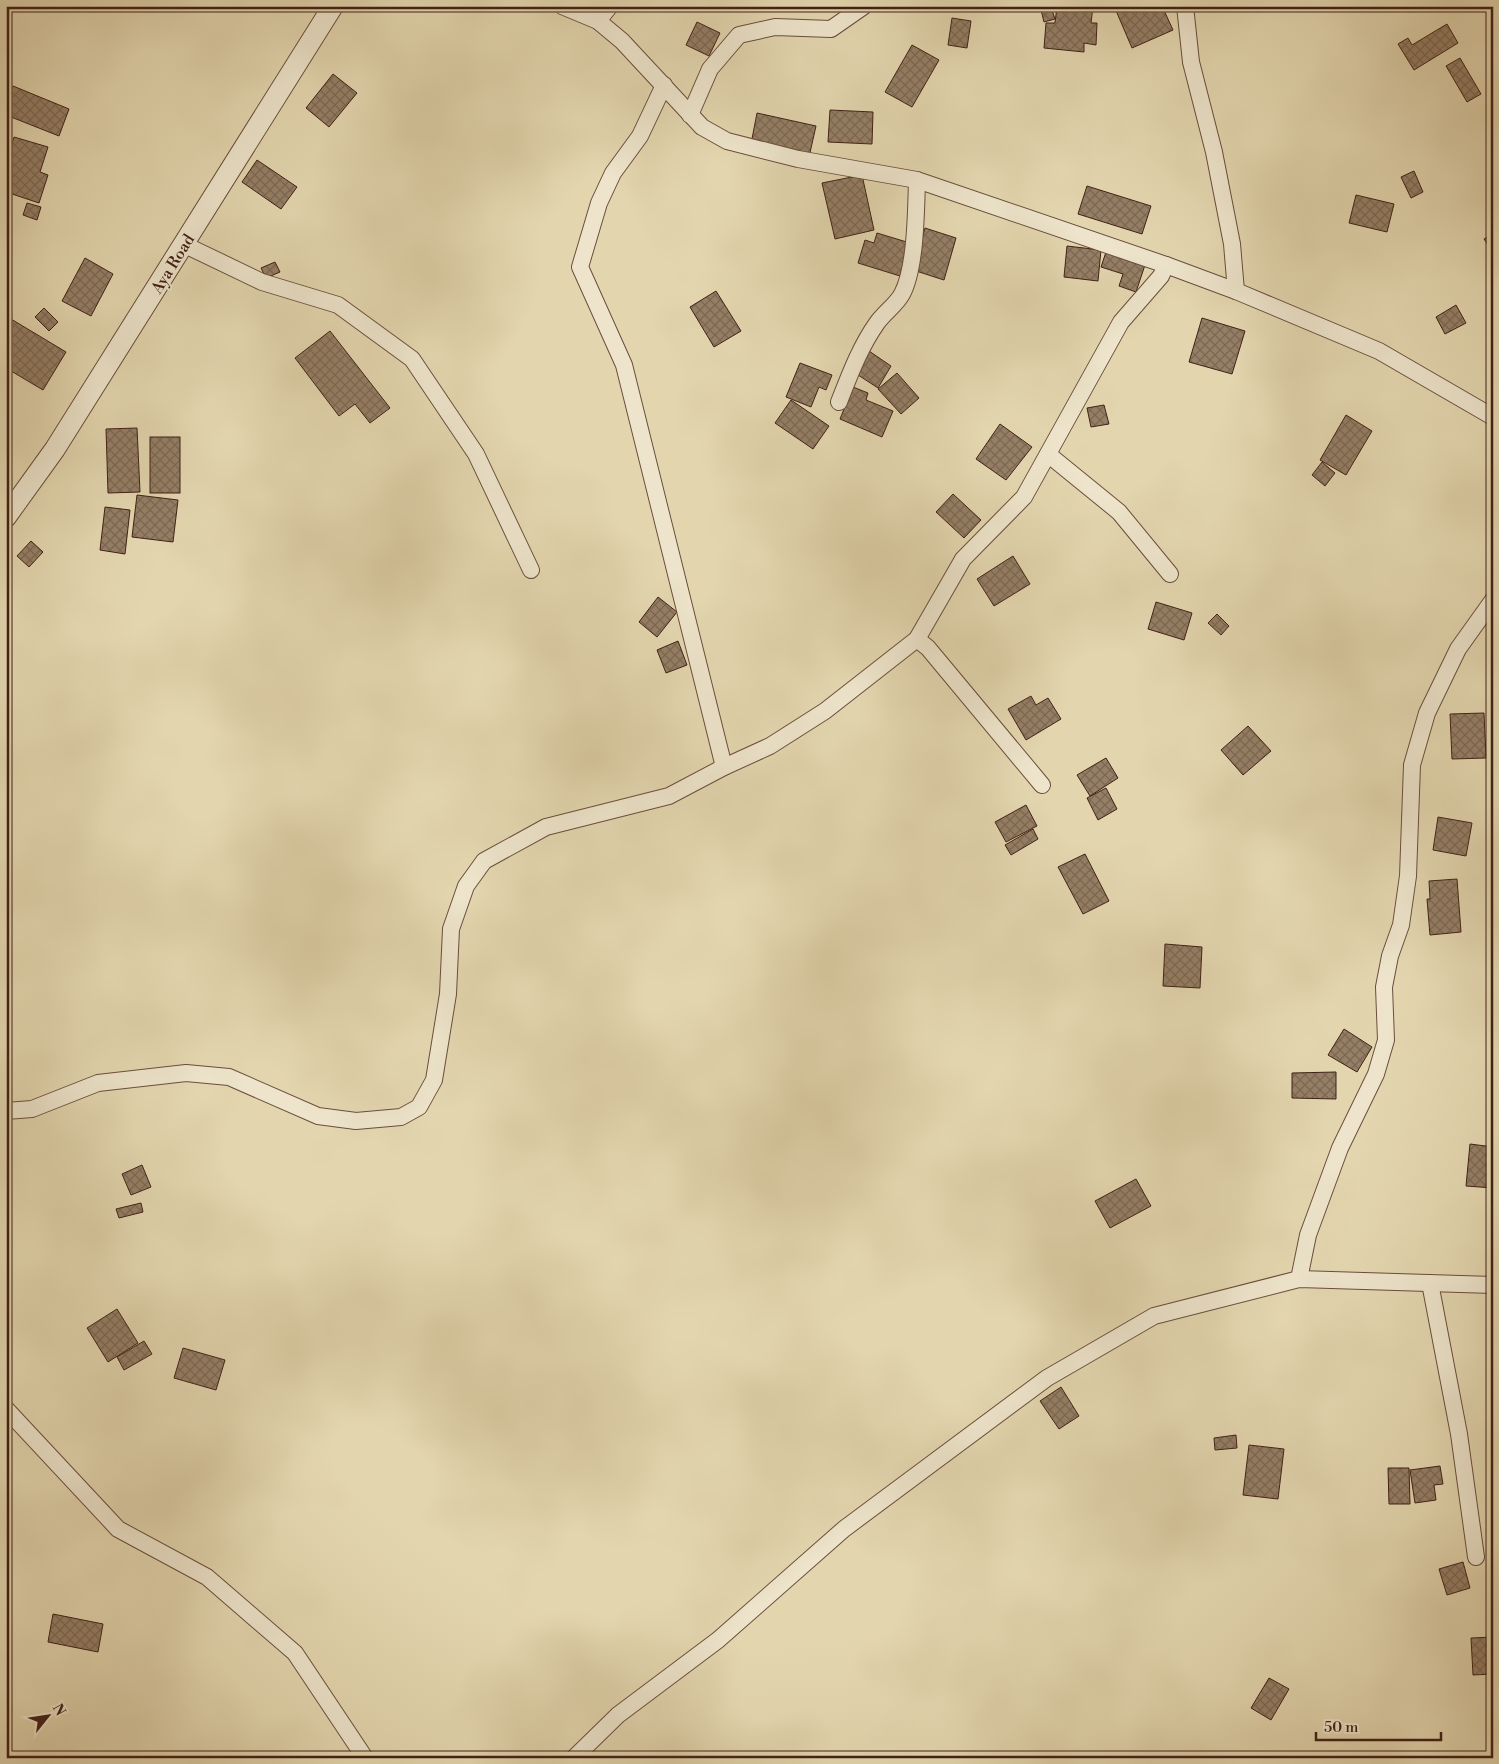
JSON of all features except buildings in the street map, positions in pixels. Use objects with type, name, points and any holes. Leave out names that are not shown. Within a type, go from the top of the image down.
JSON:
[{"type":"street","name":"Aya Road","points":[[6,517],[55,449],[185,245],[333,6]]},
{"type":"street","points":[[562,6],[598,22],[622,41],[702,127],[727,140],[798,159],[917,180],[1166,265],[1236,291],[1379,351],[1493,417]]},
{"type":"street","points":[[598,22],[610,6]]},
{"type":"street","points":[[690,115],[710,69],[739,35],[775,28],[831,30],[864,6]]},
{"type":"street","points":[[1185,6],[1191,62],[1214,152],[1232,244],[1236,291]]},
{"type":"street","points":[[664,84],[640,136],[613,173],[599,203],[580,267],[624,365],[724,767]]},
{"type":"street","points":[[839,402],[857,356],[878,322],[902,293],[910,264],[917,180]]},
{"type":"street","points":[[185,245],[262,282],[338,305],[412,358],[476,454],[531,570]]},
{"type":"street","points":[[6,1111],[32,1109],[98,1083],[186,1073],[229,1077],[318,1116],[356,1121],[401,1118],[419,1107],[434,1080],[448,994],[451,929],[466,886],[484,861],[546,827],[669,796],[724,767],[770,746],[817,716],[916,639],[963,559],[1024,497],[1049,454],[1081,390],[1121,322],[1161,276],[1166,265]]},
{"type":"street","points":[[1049,454],[1119,512],[1170,574]]},
{"type":"street","points":[[1299,1279],[1308,1235],[1340,1148],[1376,1074],[1386,1040],[1384,987],[1390,956],[1400,925],[1408,876],[1412,765],[1417,747],[1427,713],[1458,649],[1493,600]]},
{"type":"street","points":[[916,639],[928,648],[1042,785]]},
{"type":"street","points":[[574,1758],[618,1715],[718,1640],[844,1529],[1047,1378],[1154,1316],[1299,1279],[1493,1286]]},
{"type":"street","points":[[1430,1283],[1459,1434],[1476,1557]]},
{"type":"street","points":[[6,1410],[118,1529],[207,1577],[295,1654],[365,1758]]}]
